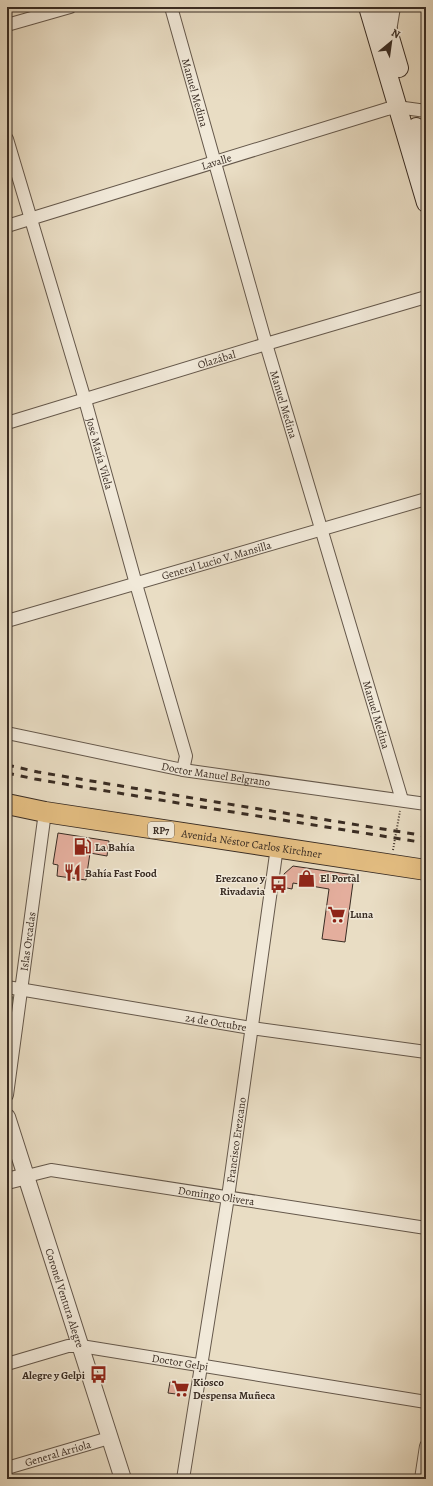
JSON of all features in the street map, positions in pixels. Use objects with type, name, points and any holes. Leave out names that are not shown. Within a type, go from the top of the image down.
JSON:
[{"type":"main road","points":[[368,7],[411,109],[426,203]]},
{"type":"main road","points":[[382,7],[426,159]]},
{"type":"main road","name":"Avenida Néstor Carlos Kirchner","points":[[7,804],[45,812],[391,866],[426,870]]},
{"type":"street","points":[[7,25],[70,7]]},
{"type":"street","name":"Manuel Medina","points":[[171,7],[266,344],[402,800]]},
{"type":"street","points":[[390,36],[394,7]]},
{"type":"street","name":"Lavalle","points":[[7,226],[214,163],[411,109]]},
{"type":"street","name":"José María Vilela","points":[[7,139],[85,400],[186,756],[183,770]]},
{"type":"street","name":"Olazábal","points":[[7,423],[426,297]]},
{"type":"street","name":"General Lucio V. Mansilla","points":[[7,621],[426,499]]},
{"type":"street","name":"Doctor Manuel Belgrano","points":[[7,734],[183,770],[426,804]]},
{"type":"street","name":"Islas Orcadas","points":[[7,1095],[45,812]]},
{"type":"street","name":"Francisco Erezcano","points":[[184,1479],[228,1197],[277,847]]},
{"type":"street","name":"24 de Octubre","points":[[7,987],[251,1028],[426,1052]]},
{"type":"street","name":"Coronel Ventura Alegre","points":[[7,1117],[123,1479]]},
{"type":"street","name":"Domingo Olivera","points":[[7,1181],[51,1170],[426,1228]]},
{"type":"street","name":"Doctor Gelpi","points":[[7,1364],[68,1346],[81,1346],[426,1402]]},
{"type":"street","name":"General Arriola","points":[[7,1468],[109,1438]]},
{"type":"street","points":[[421,1479],[426,1446]]},
{"type":"path","points":[[391,866],[402,800]]},
{"type":"green space","points":[[7,993],[12,996],[14,1003],[7,1055]]},
{"type":"building","name":"La Bahía","points":[[58,833],[109,841],[107,856],[90,853],[86,880],[57,876],[58,865],[53,864]]},
{"type":"building","name":"Luna","points":[[293,866],[354,875],[345,942],[322,939],[329,889],[293,883],[292,889],[282,887],[284,874]]},
{"type":"building","points":[[170,1382],[182,1384],[185,1387],[184,1395],[168,1393]]},
{"type":"railway","points":[[7,765],[38,772],[426,836]]},
{"type":"railway","points":[[7,773],[214,809],[426,843]]},
{"type":"place","name":"La Bahía","points":[[82,847]]},
{"type":"place","name":"Bahía Fast Food","points":[[72,873]]},
{"type":"place","name":"El Portal","points":[[307,878]]},
{"type":"place","name":"Erezcano y Rivadavia","points":[[278,884]]},
{"type":"place","name":"Luna","points":[[337,914]]},
{"type":"place","name":"Alegre y Gelpi","points":[[98,1375]]},
{"type":"place","name":"Kiosco Despensa Muñeca","points":[[180,1388]]}]
